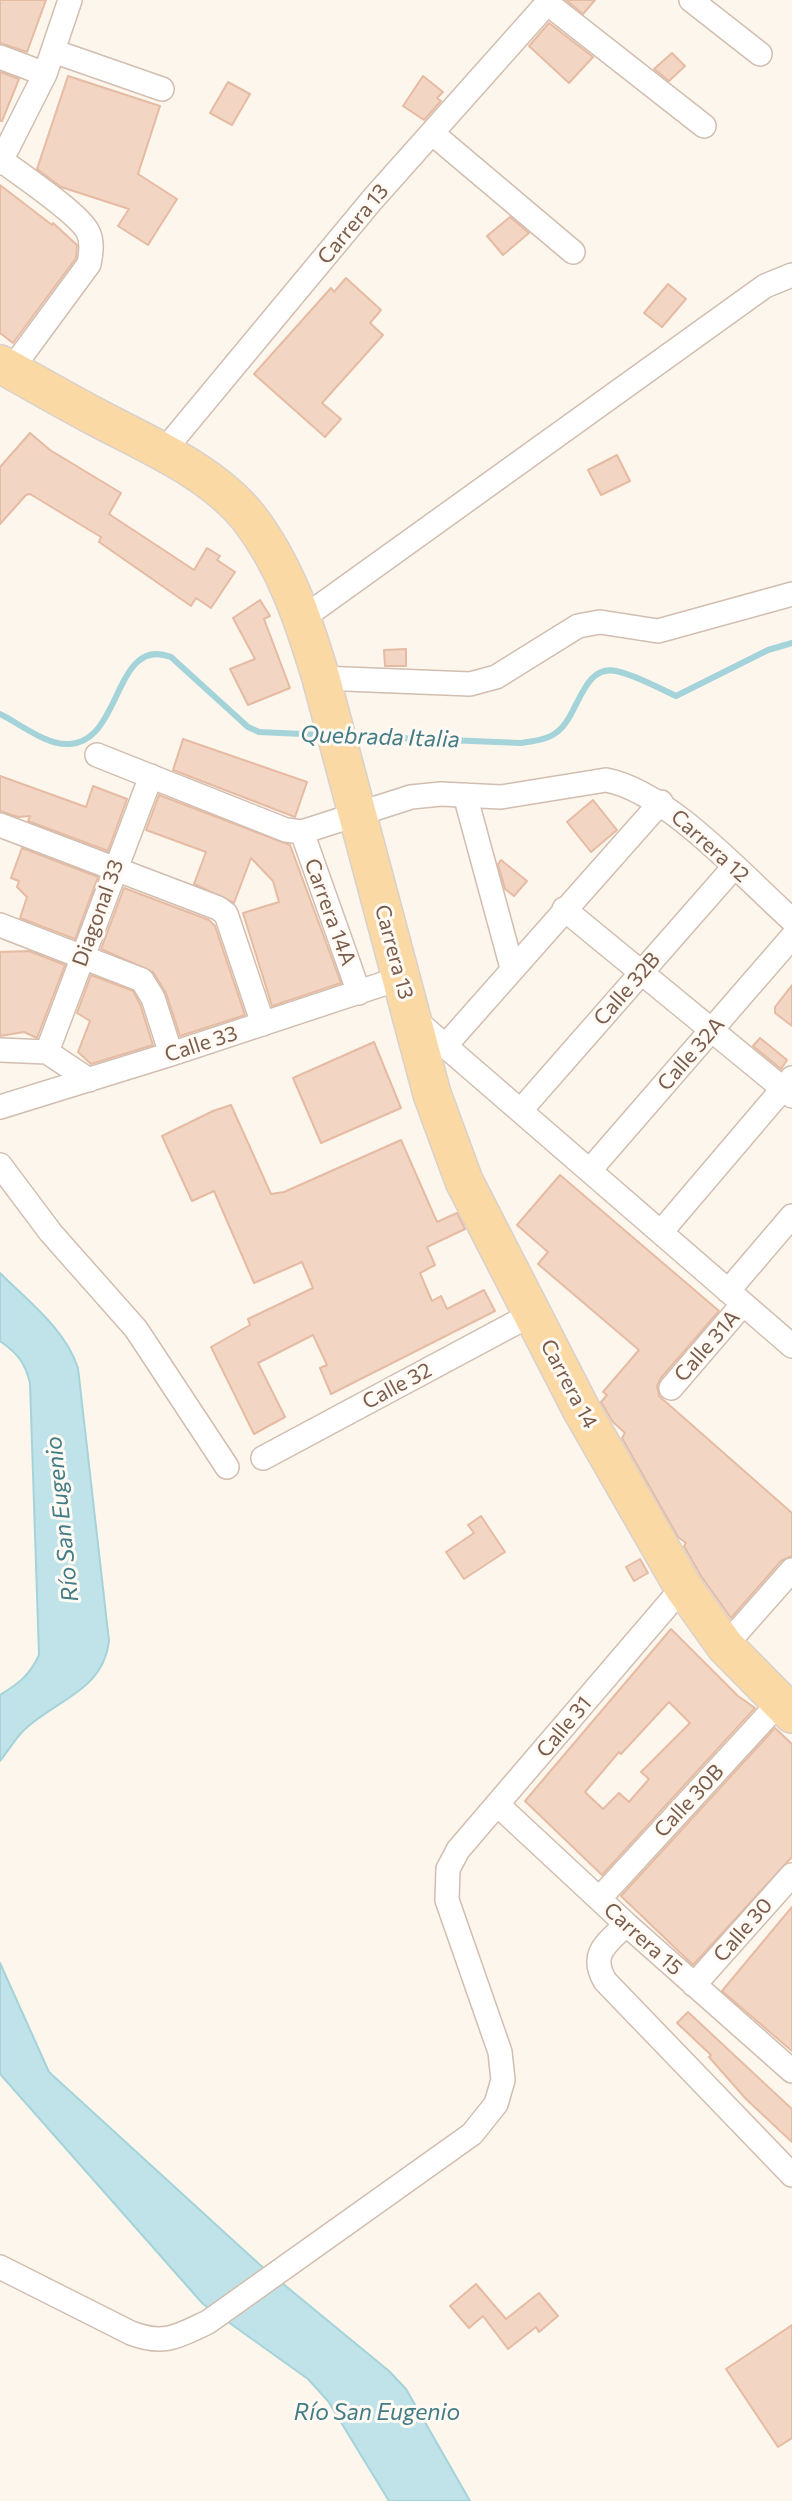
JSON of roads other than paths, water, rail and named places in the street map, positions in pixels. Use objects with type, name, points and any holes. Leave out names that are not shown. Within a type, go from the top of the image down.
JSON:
[{"type":"main road","name":"Carrera 13","points":[[5,367],[162,453],[223,491],[248,518],[272,552],[303,618],[321,678],[411,1016]]},
{"type":"main road","name":"Carrera 14","points":[[411,1016],[444,1134],[483,1222],[582,1409],[683,1587],[725,1646],[785,1709]]},
{"type":"street","points":[[5,367],[89,264],[92,250],[88,231],[74,216],[1,160],[45,74],[70,0]]},
{"type":"street","points":[[691,0],[760,54]]},
{"type":"street","points":[[549,1],[704,126]]},
{"type":"street","name":"Carrera 13","points":[[162,453],[432,133],[549,1]]},
{"type":"street","points":[[53,51],[162,89]]},
{"type":"street","points":[[0,57],[45,74]]},
{"type":"street","points":[[432,133],[573,252]]},
{"type":"street","points":[[303,618],[765,286],[792,256]]},
{"type":"street","points":[[765,286],[792,275]]},
{"type":"street","points":[[321,678],[470,684],[496,677],[578,626],[600,622],[658,631],[792,594]]},
{"type":"street","points":[[97,754],[286,830],[302,832],[411,797],[465,795],[512,968]]},
{"type":"street","name":"Diagonal 33","points":[[47,1052],[114,866],[150,776]]},
{"type":"street","name":"Carrera 12","points":[[465,795],[501,797],[606,780],[620,783],[661,802],[792,920]]},
{"type":"street","points":[[446,1045],[661,802]]},
{"type":"street","points":[[0,825],[114,866],[218,908],[226,914],[263,1024]]},
{"type":"street","name":"Carrera 14A","points":[[302,832],[359,993]]},
{"type":"street","name":"Calle 32B","points":[[521,1110],[734,867]]},
{"type":"street","points":[[564,909],[712,1030],[789,1088],[661,1232]]},
{"type":"street","points":[[0,925],[142,980],[153,998],[171,1055]]},
{"type":"street","name":"Calle 32A","points":[[590,1170],[792,937]]},
{"type":"street","name":"Calle 33","points":[[0,1107],[171,1055],[401,978]]},
{"type":"street","name":"Carrera 13","points":[[411,1016],[792,1346]]},
{"type":"street","points":[[0,1050],[47,1052],[89,1080]]},
{"type":"street","points":[[0,1165],[51,1233],[136,1329],[227,1467]]},
{"type":"street","name":"Calle 31A","points":[[671,1388],[792,1216]]},
{"type":"street","name":"Calle 32","points":[[262,1458],[532,1314]]},
{"type":"street","points":[[725,1646],[792,1570]]},
{"type":"street","name":"Calle 31","points":[[0,2267],[148,2339],[169,2340],[208,2322],[472,2134],[496,2104],[503,2080],[500,2052],[447,1900],[448,1869],[458,1850],[683,1587]]},
{"type":"street","name":"Calle 30B","points":[[599,1899],[785,1709]]},
{"type":"street","name":"Carrera 15","points":[[498,1805],[694,1986],[792,2071]]},
{"type":"street","name":"Calle 30","points":[[694,1986],[789,1885]]},
{"type":"street","points":[[626,1924],[598,1954],[597,1968],[604,1980],[792,2175]]},
{"type":"water","name":"Río San Eugenio","points":[[0,1273],[55,1328],[78,1368],[109,1641],[98,1672],[77,1693],[24,1730],[0,1761],[0,1695],[23,1678],[39,1655],[30,1383],[20,1359],[0,1341]]},
{"type":"water","name":"Río San Eugenio","points":[[0,1963],[49,2072],[259,2264],[389,2371],[406,2389],[470,2501],[389,2501],[328,2401],[308,2379],[203,2304],[0,2074]]},
{"type":"waterway","name":"Quebrada Italia","points":[[349,736],[521,743],[535,741],[557,732],[571,715],[588,683],[605,671],[631,675],[676,696],[768,650],[792,643]]},
{"type":"waterway","name":"Quebrada Italia","points":[[0,714],[51,741],[68,744],[86,739],[99,727],[127,675],[138,661],[152,654],[171,657],[248,727],[259,732],[324,735]]}]
